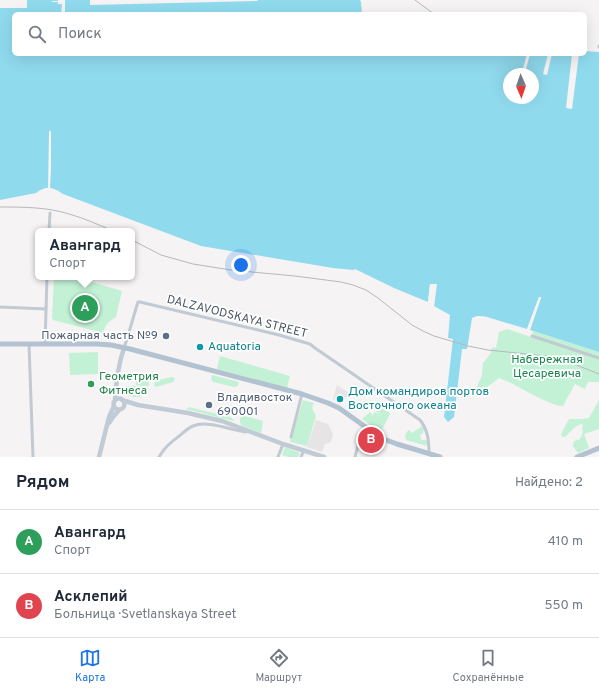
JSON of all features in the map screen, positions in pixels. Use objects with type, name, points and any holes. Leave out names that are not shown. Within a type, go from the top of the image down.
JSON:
[{"type":"main road","points":[[0,344],[97,344],[124,348],[302,394],[327,402],[381,438],[440,457]]},
{"type":"main road","points":[[124,348],[121,355],[114,404],[115,408],[121,409],[138,405]]},
{"type":"main road","points":[[107,426],[125,404],[116,386]]},
{"type":"main road","points":[[99,457],[109,416],[118,399],[138,405],[205,416],[239,426],[283,444],[324,457]]},
{"type":"main road","points":[[577,457],[599,448]]},
{"type":"street","points":[[49,228],[50,213]]},
{"type":"street","points":[[46,344],[47,280]]},
{"type":"street","name":"DALZAVODSKAYA STREET","points":[[124,348],[138,302],[279,335],[310,344],[420,420],[428,436],[432,455]]},
{"type":"street","points":[[0,307],[46,309]]},
{"type":"street","points":[[532,336],[599,358]]},
{"type":"street","points":[[29,344],[33,457]]},
{"type":"street","points":[[291,437],[302,394]]},
{"type":"street","points":[[159,457],[167,446],[185,431],[200,424],[252,432]]},
{"type":"street","points":[[355,457],[361,434]]},
{"type":"street","points":[[278,457],[283,444]]},
{"type":"street","points":[[301,457],[304,450]]},
{"type":"shaded area","points":[[337,385],[349,393],[341,404],[333,399]]},
{"type":"shaded area","points":[[316,420],[328,424],[333,434],[331,442],[325,444],[322,452],[307,447]]},
{"type":"green space","points":[[54,280],[85,280],[122,291],[116,317],[107,324],[103,333],[53,320]]},
{"type":"green space","name":"Набережная Цесаревича","points":[[507,329],[531,337],[533,331],[599,352],[599,382],[588,382],[585,389],[575,384],[563,406],[552,404],[499,378],[483,390],[477,387],[482,375],[483,362],[491,353],[493,347],[496,348],[499,332]]},
{"type":"green space","points":[[98,352],[98,374],[70,375],[69,353]]},
{"type":"green space","points":[[220,356],[290,376],[287,388],[217,369]]},
{"type":"green space","points":[[212,375],[239,382],[238,386],[234,387],[213,382],[211,379]]},
{"type":"green space","points":[[138,377],[158,380],[172,377],[175,379],[173,382],[156,387],[154,386],[155,381],[149,381],[148,386],[136,385],[135,380]]},
{"type":"green space","points":[[127,386],[140,386],[140,397],[132,397],[126,394],[124,390]]},
{"type":"green space","points":[[303,400],[314,403],[312,408],[316,416],[307,446],[290,442]]},
{"type":"green space","points":[[599,400],[599,429],[584,434],[589,448],[578,453],[573,446],[574,441],[580,439],[583,432],[583,424],[575,427],[565,437],[561,436],[562,432],[569,419],[589,418]]},
{"type":"green space","points":[[378,406],[390,413],[381,432],[362,419],[370,412],[372,414],[371,417],[375,412],[382,416],[376,411]]},
{"type":"green space","points":[[189,407],[230,417],[234,420],[186,409]]},
{"type":"green space","points":[[241,415],[263,421],[261,433],[242,426],[240,422]]},
{"type":"green space","points":[[422,426],[425,429],[420,435],[421,439],[427,440],[427,446],[406,440],[405,437],[409,430],[412,433]]},
{"type":"green space","points":[[285,447],[300,453],[298,457],[282,455]]},
{"type":"water","points":[[27,0],[90,0],[90,5],[258,0],[360,0],[362,12],[12,12],[12,56],[587,56],[587,51],[599,52],[599,352],[530,330],[541,298],[539,297],[527,329],[487,317],[474,317],[472,318],[467,349],[462,349],[454,417],[448,422],[444,417],[453,339],[448,338],[450,315],[434,306],[436,284],[430,284],[428,302],[394,288],[355,269],[333,268],[201,246],[50,188],[43,189],[36,193],[0,200],[0,8],[27,8]]},
{"type":"pier","points":[[65,0],[65,12],[61,12],[62,4],[52,2]]},
{"type":"pier","points":[[526,56],[529,56],[526,68],[523,68]]},
{"type":"pier","points":[[548,56],[552,56],[547,75],[543,74]]},
{"type":"pier","points":[[572,56],[579,56],[572,109],[566,108]]},
{"type":"pier","points":[[49,131],[51,131],[51,170],[50,188],[48,188]]},
{"type":"pier","points":[[430,284],[437,284],[434,306],[432,305],[434,286],[432,286],[430,303],[428,302]]},
{"type":"pier","points":[[539,297],[541,297],[530,330],[527,329]]},
{"type":"railway","points":[[415,0],[431,12]]},
{"type":"railway","points":[[0,207],[52,210],[75,216],[106,228]]},
{"type":"railway","points":[[135,242],[161,255],[193,264],[231,270],[341,282],[353,285],[366,290],[412,325],[434,336],[488,350],[546,356],[574,364],[599,374]]},
{"type":"place","name":"Авангард","points":[[85,308]]},
{"type":"place","name":"Пожарная часть №9","points":[[166,336]]},
{"type":"place","name":"Aquatoria","points":[[200,347]]},
{"type":"place","name":"Геометрия Фитнеса","points":[[91,384]]},
{"type":"place","name":"Дом командиров портов Восточного океана","points":[[340,399]]},
{"type":"place","name":"Владивосток 690001","points":[[209,405]]},
{"type":"place","name":"Асклепий","points":[[371,440]]}]
